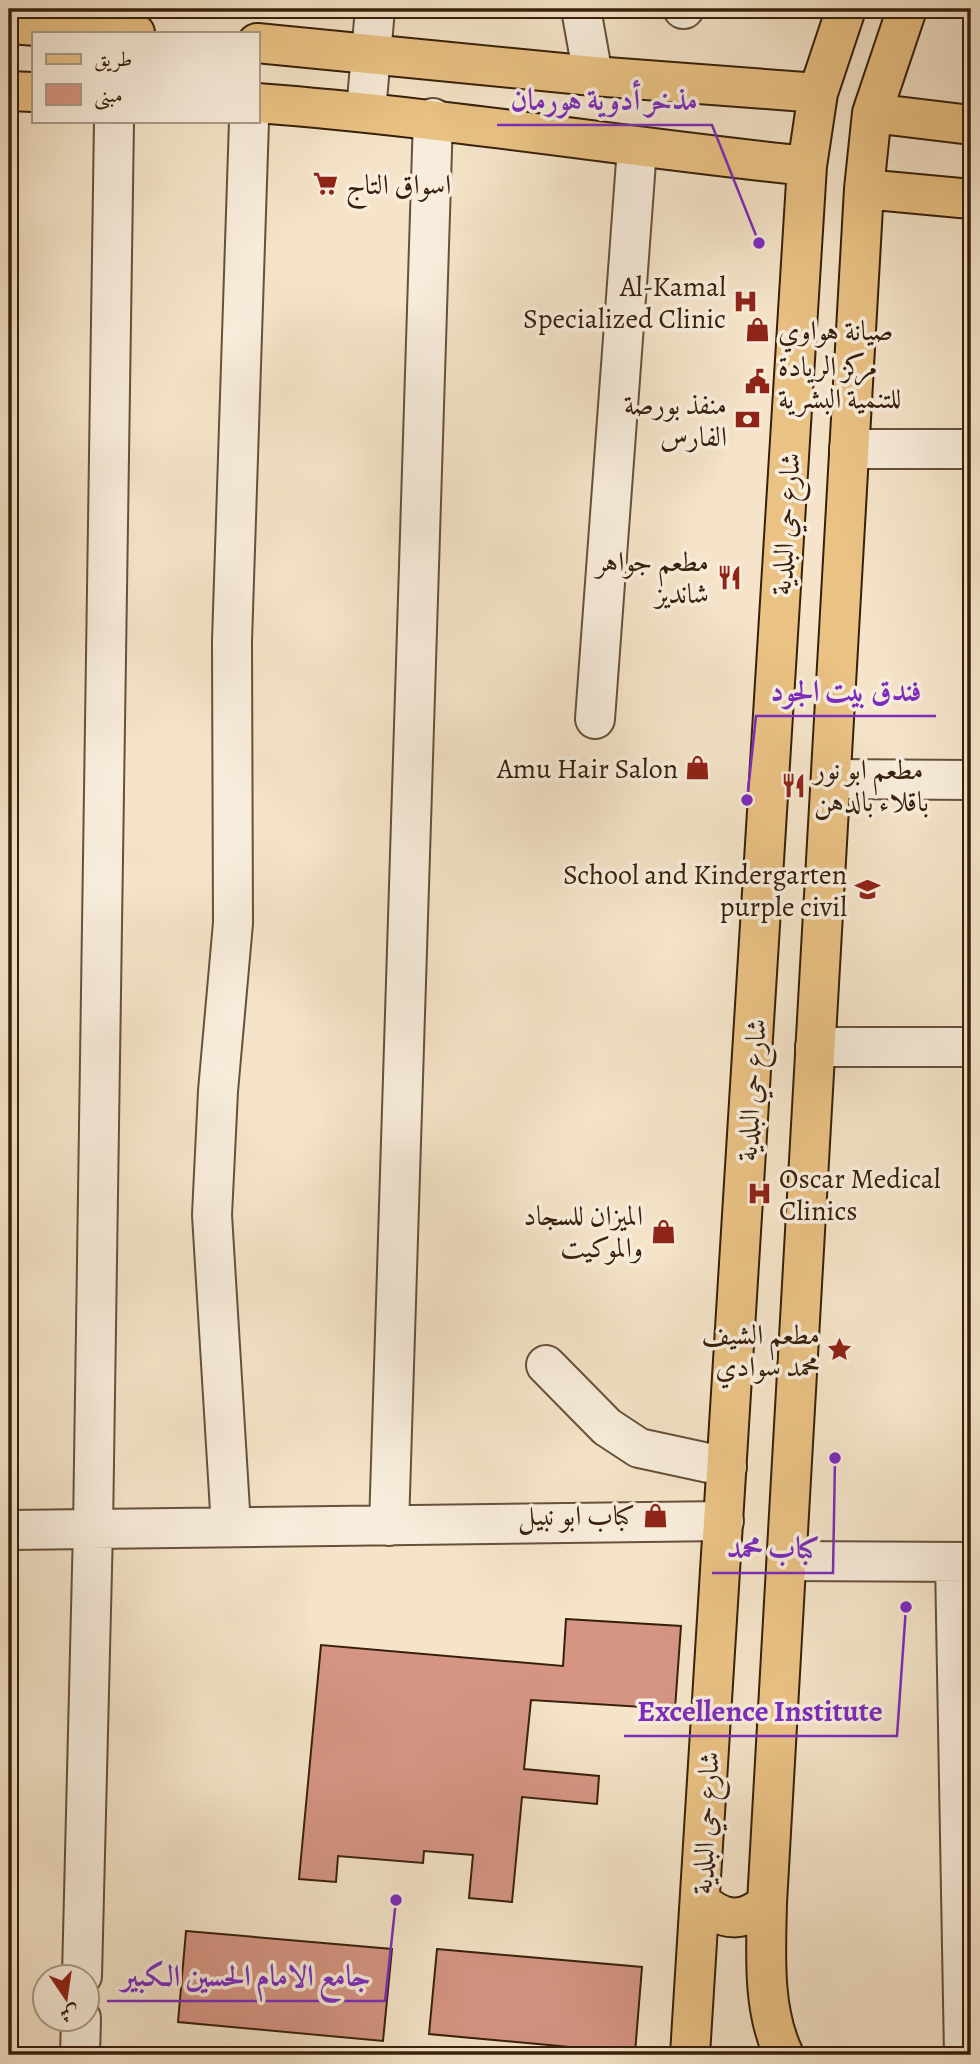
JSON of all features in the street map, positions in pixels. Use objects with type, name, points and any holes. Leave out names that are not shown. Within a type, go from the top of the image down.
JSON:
[{"type":"main road","points":[[259,43],[372,51],[593,76],[818,93],[846,9]]},
{"type":"main road","points":[[784,2055],[775,2026],[765,1964],[767,1903],[864,189],[872,113],[907,9]]},
{"type":"main road","points":[[9,23],[122,32]]},
{"type":"main road","points":[[9,91],[32,92]]},
{"type":"main road","name":"شارع حي البلدية","points":[[690,2055],[807,166],[818,93]]},
{"type":"main road","points":[[259,103],[433,118],[637,148],[807,166]]},
{"type":"main road","points":[[872,113],[971,125]]},
{"type":"main road","points":[[864,189],[971,199]]},
{"type":"main road","points":[[701,1900],[711,1911],[725,1918],[741,1918],[755,1913],[767,1903]]},
{"type":"street","points":[[366,111],[375,9]]},
{"type":"street","points":[[581,9],[593,76]]},
{"type":"street","points":[[388,1526],[433,118]]},
{"type":"street","points":[[82,1962],[93,1529],[114,122]]},
{"type":"street","points":[[231,1528],[212,1215],[218,1091],[233,923],[232,640],[249,122]]},
{"type":"street","points":[[595,719],[637,148]]},
{"type":"street","points":[[849,449],[971,449]]},
{"type":"street","points":[[831,779],[971,780]]},
{"type":"street","points":[[816,1047],[971,1047]]},
{"type":"street","points":[[545,1365],[607,1427],[639,1448],[727,1467]]},
{"type":"street","points":[[9,1530],[724,1521]]},
{"type":"street","points":[[786,1561],[963,1562],[964,2055]]},
{"type":"street","points":[[80,2055],[81,2032]]},
{"type":"building","points":[[566,1619],[681,1626],[675,1709],[531,1700],[524,1769],[599,1776],[597,1804],[522,1797],[512,1902],[469,1898],[473,1855],[424,1851],[423,1863],[338,1856],[336,1882],[299,1879],[321,1645],[563,1666]]},
{"type":"building","points":[[186,1931],[392,1949],[383,2041],[178,2022]]},
{"type":"building","points":[[437,1949],[642,1967],[635,2053],[429,2034]]},
{"type":"place","name":"اسواق التاج","points":[[326,184]]},
{"type":"place","name":"مذخر أدوية هورمان","points":[[759,243]]},
{"type":"place","name":"Al-Kamal Specialized Clinic","points":[[746,302]]},
{"type":"place","name":"صيانة هواوي","points":[[758,330]]},
{"type":"place","name":"مركز الريادة للتنمية البشرية","points":[[758,382]]},
{"type":"place","name":"منفذ بورصة الفارس","points":[[747,420]]},
{"type":"place","name":"مطعم جواهر شانديز","points":[[729,577]]},
{"type":"place","name":"Amu Hair Salon","points":[[698,768]]},
{"type":"place","name":"مطعم ابو نور باقلاء بالدهن","points":[[794,785]]},
{"type":"place","name":"فندق بيت الجود","points":[[747,800]]},
{"type":"place","name":"School and Kindergarten purple civil","points":[[867,890]]},
{"type":"place","name":"Oscar Medical Clinics","points":[[759,1194]]},
{"type":"place","name":"الميزان للسجاد والموكيت","points":[[663,1231]]},
{"type":"place","name":"مطعم الشيف محمد سوادي","points":[[840,1350]]},
{"type":"place","name":"كباب محمد","points":[[835,1458]]},
{"type":"place","name":"كباب ابو نبيل","points":[[655,1515]]},
{"type":"place","name":"Excellence Institute","points":[[906,1607]]},
{"type":"place","name":"جامع الامام الحسين الكبير","points":[[396,1900]]}]
